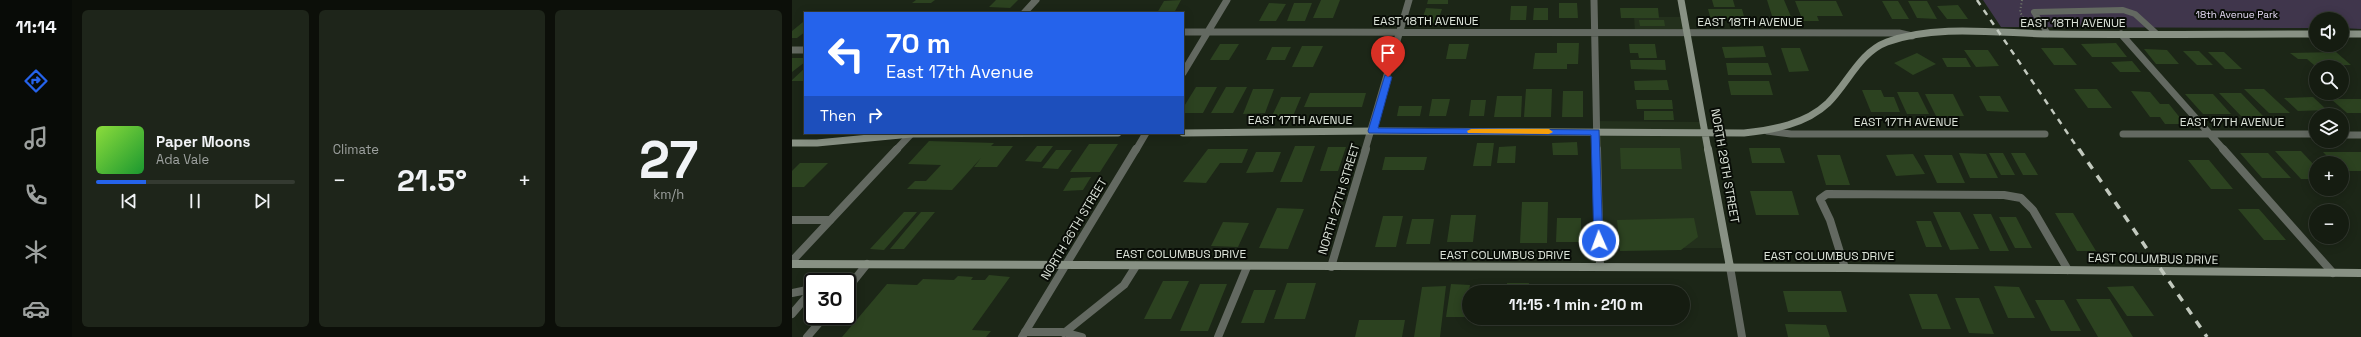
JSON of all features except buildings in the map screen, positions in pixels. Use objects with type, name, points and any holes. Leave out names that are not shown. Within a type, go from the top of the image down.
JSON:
[{"type":"main road","name":"NORTH 29TH STREET","points":[[1681,0],[1730,267]]},
{"type":"main road","name":"EAST 18TH AVENUE","points":[[1915,36],[1948,34],[2309,34]]},
{"type":"main road","points":[[2349,34],[2361,34]]},
{"type":"main road","name":"EAST 17TH AVENUE","points":[[1184,132],[1372,131],[1706,134],[1767,131],[1791,124],[1812,114],[1828,103],[1870,53],[1886,43],[1915,36]]},
{"type":"main road","points":[[792,143],[817,143],[912,134]]},
{"type":"main road","name":"EAST COLUMBUS DRIVE","points":[[792,264],[1248,267],[1730,267],[2361,272]]},
{"type":"street","points":[[1025,12],[1036,0]]},
{"type":"street","points":[[1184,71],[1227,0]]},
{"type":"street","name":"NORTH 27TH STREET","points":[[1331,267],[1372,131],[1409,0]]},
{"type":"street","points":[[1594,0],[1600,267]]},
{"type":"street","name":"EAST 18TH AVENUE","points":[[1184,32],[1899,33],[1915,36]]},
{"type":"street","points":[[2120,34],[2333,272]]},
{"type":"street","points":[[792,50],[804,50]]},
{"type":"street","name":"EAST 17TH AVENUE","points":[[1767,131],[1791,134],[2045,134]]},
{"type":"street","points":[[792,261],[912,134]]},
{"type":"street","name":"NORTH 26TH STREET","points":[[1024,334],[1145,134]]},
{"type":"street","name":"EAST 17TH AVENUE","points":[[2123,134],[2309,134]]},
{"type":"street","points":[[2349,135],[2361,135]]},
{"type":"street","points":[[1218,337],[1248,267]]},
{"type":"street","name":"NORTH 29TH STREET","points":[[1730,267],[1742,337]]},
{"type":"lane","points":[[2048,34],[2037,19],[2034,12],[2123,10],[2135,14],[2157,34]]},
{"type":"lane","points":[[1845,268],[1830,220],[1820,199],[1822,196],[1827,194],[2004,195],[2021,198],[2033,210],[2068,270]]},
{"type":"lane","points":[[792,220],[830,220]]},
{"type":"lane","points":[[856,276],[866,264]]},
{"type":"lane","points":[[1064,333],[1124,285],[1136,266]]},
{"type":"lane","points":[[792,293],[804,290]]},
{"type":"lane","points":[[792,314],[804,302]]},
{"type":"lane","points":[[807,337],[817,325]]},
{"type":"lane","points":[[1024,334],[1064,333],[1079,335],[1082,337]]},
{"type":"shaded area","points":[[1634,17],[1682,17],[1684,32],[1635,32]]},
{"type":"shaded area","points":[[1597,121],[1701,122],[1726,248],[1603,248]]},
{"type":"green space","name":"18th Avenue Park","points":[[1983,0],[2361,0],[2361,29],[2349,28],[2349,12],[2309,12],[2309,28],[2001,27]]},
{"type":"railway","points":[[1977,0],[2079,150]]},
{"type":"railway","points":[[2079,149],[2207,337]]},
{"type":"slow traffic","points":[[1471,131],[1549,132]]},
{"type":"route","points":[[1388,77],[1372,131],[1596,132],[1599,241]]}]
